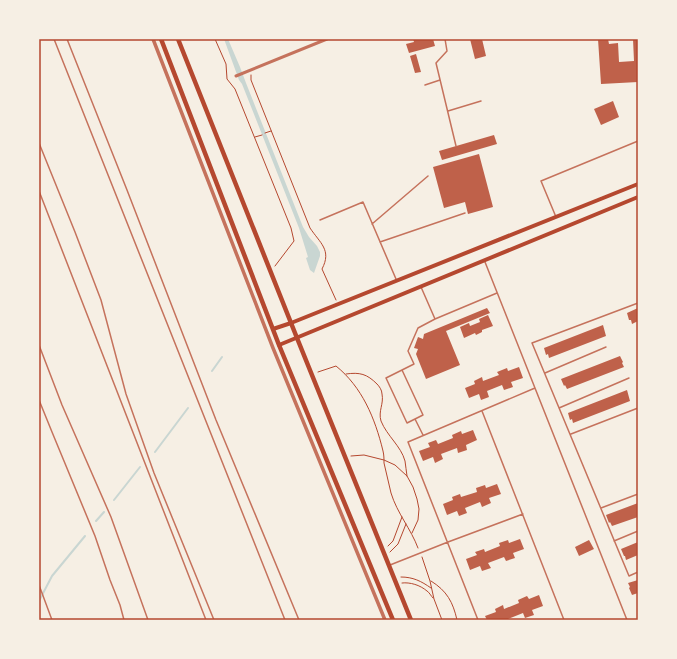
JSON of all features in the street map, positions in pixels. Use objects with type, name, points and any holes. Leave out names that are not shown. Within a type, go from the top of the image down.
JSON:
[{"type":"main road","points":[[161,39],[279,345],[393,620]]},
{"type":"main road","points":[[178,39],[411,620]]},
{"type":"main road","points":[[273,329],[338,305],[638,184]]},
{"type":"main road","points":[[279,345],[638,196]]},
{"type":"street","points":[[153,39],[263,323],[385,620]]},
{"type":"street","points":[[236,76],[252,71],[327,39]]},
{"type":"street","points":[[263,323],[270,321]]},
{"type":"lane","points":[[54,39],[285,620]]},
{"type":"lane","points":[[67,39],[216,420],[299,620]]},
{"type":"lane","points":[[444,39],[447,51],[436,63],[456,146]]},
{"type":"lane","points":[[425,85],[440,80]]},
{"type":"lane","points":[[448,111],[481,101]]},
{"type":"lane","points":[[556,217],[541,181],[638,141]]},
{"type":"lane","points":[[39,143],[101,300],[126,394],[152,466],[214,620]]},
{"type":"lane","points":[[372,224],[428,176]]},
{"type":"lane","points":[[39,191],[206,620]]},
{"type":"lane","points":[[320,220],[363,202],[396,281]]},
{"type":"lane","points":[[380,242],[465,213]]},
{"type":"lane","points":[[484,260],[627,620]]},
{"type":"lane","points":[[421,286],[435,319]]},
{"type":"lane","points":[[402,370],[423,415],[407,423],[386,378],[402,370],[414,364],[408,351],[418,328],[435,319],[497,293]]},
{"type":"lane","points":[[638,303],[532,343],[629,576],[638,572]]},
{"type":"lane","points":[[39,345],[62,405],[111,517],[148,620]]},
{"type":"lane","points":[[545,373],[606,347]]},
{"type":"lane","points":[[559,408],[629,378]]},
{"type":"lane","points":[[478,620],[408,442],[535,388]]},
{"type":"lane","points":[[39,400],[95,536],[124,620]]},
{"type":"lane","points":[[570,435],[638,408]]},
{"type":"lane","points":[[482,411],[564,620]]},
{"type":"lane","points":[[415,419],[423,436]]},
{"type":"lane","points":[[601,508],[638,494]]},
{"type":"lane","points":[[389,566],[523,514]]},
{"type":"lane","points":[[614,541],[638,531]]},
{"type":"lane","points":[[39,585],[52,620]]},
{"type":"path","points":[[216,39],[226,64],[227,79],[235,89],[291,228],[294,241],[270,271]]},
{"type":"path","points":[[252,71],[251,80],[310,228],[324,248],[326,256],[322,269],[338,305]]},
{"type":"path","points":[[265,134],[271,131]]},
{"type":"path","points":[[254,138],[262,135]]},
{"type":"path","points":[[312,375],[336,366],[346,374],[363,397],[375,423],[384,452],[384,460],[392,494],[396,505],[412,533],[420,553],[442,620]]},
{"type":"path","points":[[346,374],[364,374],[370,377],[380,387],[382,394],[382,403],[379,413],[381,421],[398,446],[405,460],[407,476]]},
{"type":"path","points":[[345,457],[364,455],[384,460],[395,465],[407,476],[413,487],[420,509],[418,520],[412,533]]},
{"type":"path","points":[[383,551],[393,541],[402,516]]},
{"type":"path","points":[[385,556],[398,544],[407,524]]},
{"type":"path","points":[[394,578],[409,577],[432,588]]},
{"type":"path","points":[[430,581],[441,587],[449,598],[454,608],[457,620]]},
{"type":"path","points":[[396,583],[407,582],[417,585],[427,590],[434,599]]},
{"type":"shaded area","points":[[224,39],[228,39],[240,67],[303,227],[320,252],[314,273],[310,270],[306,258],[308,257],[299,228]]},
{"type":"building","points":[[413,39],[433,39],[435,46],[409,53],[406,44],[414,42]]},
{"type":"building","points":[[470,39],[482,39],[486,56],[475,59]]},
{"type":"building","points":[[598,39],[608,39],[609,44],[618,43],[619,62],[634,61],[633,39],[638,39],[638,82],[601,84]]},
{"type":"building","points":[[416,54],[421,72],[415,73],[410,56]]},
{"type":"building","points":[[613,101],[619,117],[601,125],[594,109]]},
{"type":"building","points":[[494,135],[497,144],[442,160],[439,151]]},
{"type":"building","points":[[479,154],[493,207],[468,214],[465,202],[444,208],[433,167]]},
{"type":"building","points":[[487,308],[490,313],[446,331],[460,365],[426,379],[416,354],[418,349],[414,348],[418,337],[423,339],[424,334]]},
{"type":"building","points":[[638,308],[638,321],[632,324],[627,313]]},
{"type":"building","points":[[488,315],[493,326],[482,330],[482,332],[476,335],[475,333],[464,338],[460,327],[469,323],[470,326],[480,322],[479,319]]},
{"type":"building","points":[[603,325],[606,336],[549,358],[548,354],[546,355],[544,348]]},
{"type":"building","points":[[620,356],[624,367],[567,389],[565,385],[564,386],[561,379]]},
{"type":"building","points":[[519,367],[523,378],[511,382],[513,387],[504,390],[502,385],[487,391],[489,397],[481,400],[479,394],[469,398],[465,388],[475,384],[474,381],[482,377],[483,381],[499,375],[497,372],[507,368],[508,371]]},
{"type":"building","points":[[627,390],[630,401],[573,423],[572,419],[570,420],[568,413]]},
{"type":"building","points":[[473,430],[477,440],[466,445],[467,450],[458,453],[457,448],[441,454],[443,459],[435,463],[433,457],[423,461],[419,451],[430,447],[428,443],[436,440],[438,444],[453,438],[452,435],[461,431],[462,434]]},
{"type":"building","points":[[497,484],[501,494],[489,498],[491,503],[482,507],[480,502],[465,508],[467,513],[459,516],[457,511],[447,515],[443,504],[453,500],[452,497],[460,494],[461,497],[477,492],[476,488],[485,485],[486,488]]},
{"type":"building","points":[[638,503],[638,517],[612,526],[610,522],[609,523],[606,515]]},
{"type":"building","points":[[520,539],[524,549],[513,553],[515,558],[506,561],[504,557],[488,563],[491,568],[482,571],[480,566],[470,570],[466,559],[477,555],[475,552],[484,549],[485,552],[500,546],[499,543],[508,540],[509,543]]},
{"type":"building","points":[[589,540],[594,549],[579,556],[575,547]]},
{"type":"building","points":[[638,542],[638,555],[626,560],[621,549]]},
{"type":"building","points":[[638,580],[638,593],[632,595],[628,583]]},
{"type":"building","points":[[539,595],[543,606],[532,610],[534,615],[525,618],[523,613],[508,620],[487,620],[485,616],[496,612],[495,609],[503,605],[504,609],[519,603],[518,600],[527,596],[529,599]]},
{"type":"waterway","points":[[212,371],[222,357]]},
{"type":"waterway","points":[[155,452],[188,408]]},
{"type":"waterway","points":[[114,500],[140,467]]},
{"type":"waterway","points":[[96,521],[104,512]]},
{"type":"waterway","points":[[39,601],[52,576],[85,536]]}]
